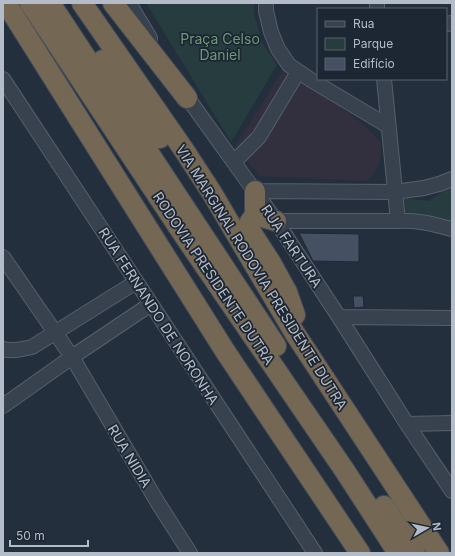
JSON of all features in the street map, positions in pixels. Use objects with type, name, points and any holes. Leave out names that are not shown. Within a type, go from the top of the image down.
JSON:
[{"type":"highway","name":"RODOVIA PRESIDENTE DUTRA","points":[[6,3],[225,351],[360,553]]},
{"type":"highway","name":"RODOVIA PRESIDENTE DUTRA","points":[[30,3],[183,234],[345,471],[398,553]]},
{"type":"highway","name":"RODOVIA PRESIDENTE DUTRA","points":[[50,3],[272,340],[415,553]]},
{"type":"highway","points":[[62,3],[213,211],[229,222]]},
{"type":"highway","name":"VIA MARGINAL RODOVIA PRESIDENTE DUTRA","points":[[82,3],[184,150],[229,222],[294,332],[439,553]]},
{"type":"highway","points":[[113,3],[187,98]]},
{"type":"highway","points":[[255,191],[255,215],[250,222],[251,232],[271,263],[287,292],[312,360]]},
{"type":"highway","points":[[255,215],[276,221]]},
{"type":"highway","points":[[225,351],[265,433],[293,477],[356,553]]},
{"type":"street","name":"RUA FARTURA","points":[[129,3],[187,98],[276,221],[452,491]]},
{"type":"street","points":[[266,3],[266,11],[271,32],[278,50],[288,65],[388,126]]},
{"type":"street","points":[[234,162],[259,137],[298,72]]},
{"type":"street","name":"RUA FERNANDO DE NORONHA","points":[[3,78],[315,553]]},
{"type":"street","points":[[384,80],[398,221]]},
{"type":"street","points":[[372,192],[393,172]]},
{"type":"street","points":[[255,191],[394,192],[424,188],[452,179]]},
{"type":"street","points":[[276,221],[420,221],[452,229]]},
{"type":"street","name":"RUA NIDIA","points":[[3,257],[72,357],[158,503],[190,553]]},
{"type":"street","points":[[3,349],[19,350],[32,347],[136,282]]},
{"type":"street","points":[[3,406],[151,304]]},
{"type":"street","points":[[339,317],[452,318]]},
{"type":"street","points":[[407,424],[452,423]]},
{"type":"shaded area","points":[[284,69],[332,101],[365,126],[380,142],[380,162],[376,171],[367,181],[260,176],[235,146]]},
{"type":"green space","name":"Praça Celso Daniel","points":[[146,3],[254,3],[254,13],[262,42],[277,65],[231,142]]},
{"type":"green space","points":[[452,185],[452,223],[447,220],[405,212],[404,198],[429,201]]},
{"type":"building","points":[[299,233],[359,234],[359,262],[313,261]]},
{"type":"building","points":[[353,296],[363,296],[364,307],[354,308]]}]
